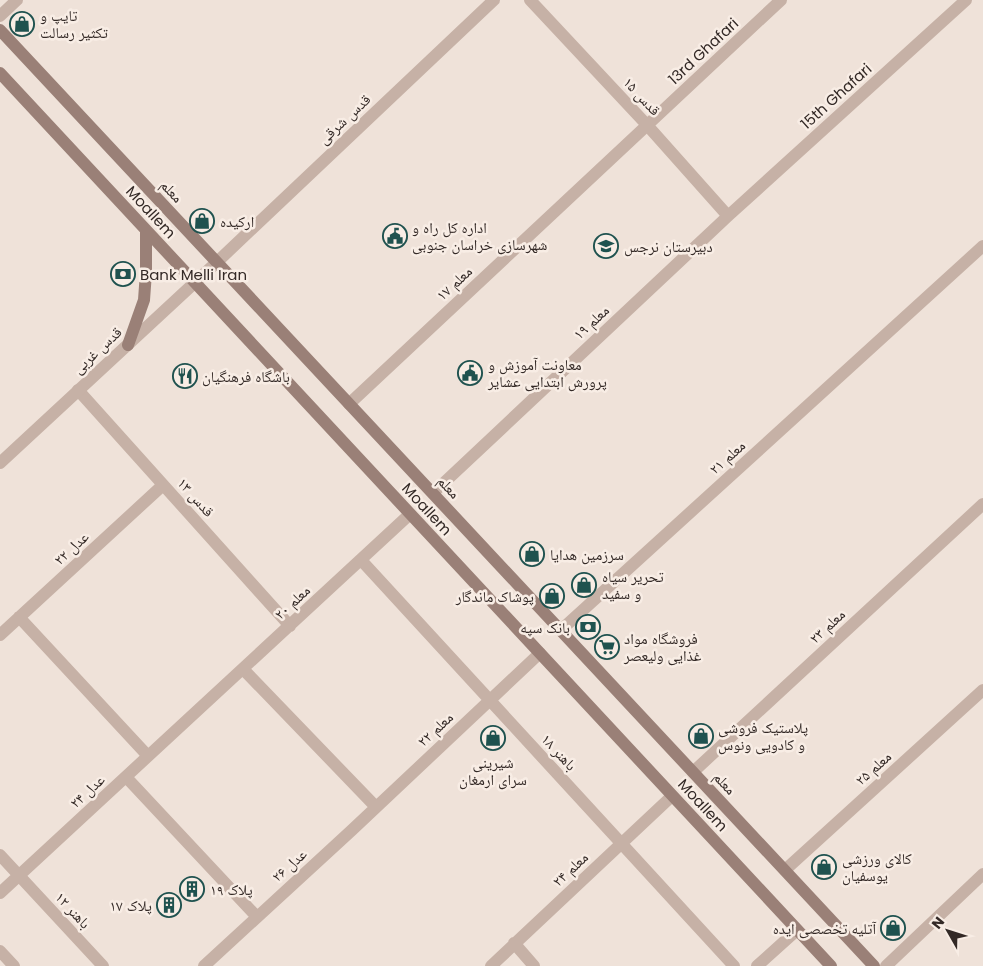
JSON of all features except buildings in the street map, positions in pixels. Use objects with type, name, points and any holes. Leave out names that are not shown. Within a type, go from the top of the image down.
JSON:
[{"type":"main road","name":"معلم","points":[[0,30],[874,966]]},
{"type":"main road","name":"Moallem","points":[[0,73],[831,966]]},
{"type":"main road","points":[[128,344],[144,300],[146,230]]},
{"type":"street","points":[[0,16],[17,0]]},
{"type":"street","name":"قدس شرقی","points":[[217,262],[494,0]]},
{"type":"street","name":"قدس ۱۵","points":[[530,0],[647,125],[728,216]]},
{"type":"street","name":"13rd Ghafari","points":[[647,125],[781,0]]},
{"type":"street","name":"15th Ghafari","points":[[728,216],[966,0]]},
{"type":"street","name":"معلم ۱۷","points":[[349,404],[647,125]]},
{"type":"street","name":"معلم ۱۹","points":[[433,493],[728,216]]},
{"type":"street","name":"معلم ۲۱","points":[[561,630],[983,246]]},
{"type":"street","name":"قدس غربی","points":[[0,463],[217,262]]},
{"type":"street","name":"قدس ۱۳","points":[[78,390],[290,626]]},
{"type":"street","name":"عدل ۲۲","points":[[0,635],[163,485]]},
{"type":"street","name":"معلم ۲۳","points":[[693,772],[983,504]]},
{"type":"street","name":"معلم ۲۰","points":[[195,713],[410,514]]},
{"type":"street","name":"باهنر ۱۸","points":[[361,560],[734,966]]},
{"type":"street","points":[[20,618],[148,756]]},
{"type":"street","name":"معلم ۲۲","points":[[352,830],[540,653]]},
{"type":"street","points":[[243,669],[376,807]]},
{"type":"street","name":"معلم ۲۵","points":[[785,870],[983,690]]},
{"type":"street","name":"عدل ۲۴","points":[[0,893],[195,713]]},
{"type":"street","points":[[126,776],[257,917]]},
{"type":"street","name":"معلم ۲۴","points":[[491,966],[672,796]]},
{"type":"street","name":"عدل ۲۶","points":[[204,966],[352,830]]},
{"type":"street","name":"باهنر ۱۲","points":[[0,855],[103,966]]},
{"type":"street","points":[[886,966],[983,874]]},
{"type":"street","points":[[757,966],[797,930]]},
{"type":"street","points":[[514,944],[534,966]]},
{"type":"street","points":[[0,951],[14,966]]},
{"type":"place","name":"تایپ و تکثیر رسالت","points":[[22,24]]},
{"type":"place","name":"ارکیده","points":[[202,221]]},
{"type":"place","name":"اداره کل راه و شهرسازی خراسان جنوبی","points":[[395,236]]},
{"type":"place","name":"دبیرستان نرجس","points":[[606,246]]},
{"type":"place","name":"Bank Melli Iran","points":[[123,274]]},
{"type":"place","name":"معاونت آموزش و پرورش ابتدایی عشایر","points":[[470,373]]},
{"type":"place","name":"باشگاه فرهنگیان","points":[[185,376]]},
{"type":"place","name":"سرزمین هدایا","points":[[532,554]]},
{"type":"place","name":"تحریر سیاه و سفید","points":[[584,585]]},
{"type":"place","name":"پوشاک ماندگار","points":[[552,596]]},
{"type":"place","name":"بانک سپه","points":[[588,627]]},
{"type":"place","name":"فروشگاه مواد غذایی ولیعصر","points":[[607,647]]},
{"type":"place","name":"پلاستیک فروشی و کادویی ونوس","points":[[701,736]]},
{"type":"place","name":"شیرینی سرای ارمغان","points":[[493,738]]},
{"type":"place","name":"کالای ورزشی یوسفیان","points":[[824,867]]},
{"type":"place","name":"پلاک ۱۹","points":[[192,889]]},
{"type":"place","name":"پلاک ۱۷","points":[[169,905]]},
{"type":"place","name":"آتلیه تخصصی ایده","points":[[893,928]]}]
